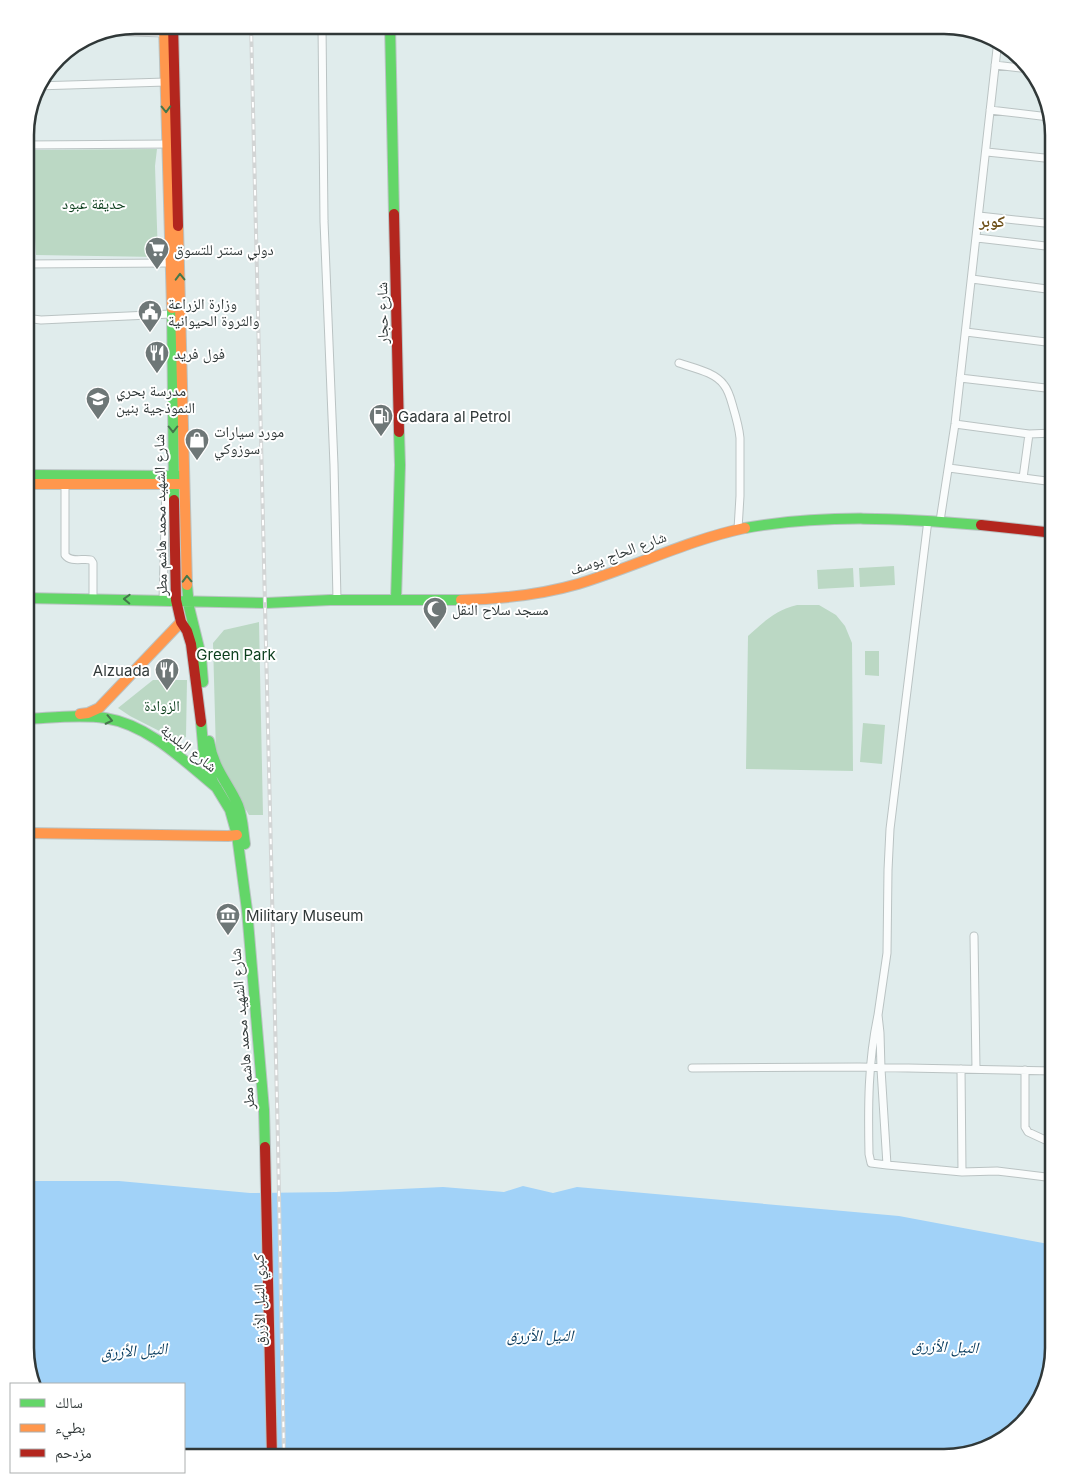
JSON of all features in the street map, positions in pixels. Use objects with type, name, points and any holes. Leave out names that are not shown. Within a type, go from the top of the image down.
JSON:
[{"type":"main road","name":"شارع الشهيد محمد هاشم مطر","points":[[164,34],[166,82],[172,144],[188,601],[201,656],[211,754],[217,770],[236,802],[242,818],[254,912],[255,958],[270,1110],[268,1142]]},
{"type":"main road","name":"شارع الشهيد محمد هاشم مطر","points":[[173,34],[170,263],[173,343],[170,482],[176,600],[181,622],[187,631],[191,644],[204,756],[213,782],[230,810],[237,834],[247,910],[268,1142]]},
{"type":"main road","name":"شارع حجار","points":[[390,34],[400,465],[396,600]]},
{"type":"main road","points":[[34,474],[170,482]]},
{"type":"main road","points":[[34,484],[170,482],[185,480]]},
{"type":"main road","name":"شارع الحاج يوسف","points":[[34,598],[176,600],[206,603],[337,600],[472,600],[524,596],[567,588],[611,574],[695,541],[738,529],[793,521],[848,517],[928,520],[1045,532]]},
{"type":"main road","points":[[34,714],[88,714],[99,708],[181,622]]},
{"type":"main road","name":"شارع البلدية","points":[[34,718],[106,718],[128,725],[160,742],[217,788]]},
{"type":"main road","points":[[34,833],[228,836],[237,834]]},
{"type":"main road","points":[[268,1142],[272,1449]]},
{"type":"main road","name":"كبري النيل الأزرق","points":[[268,1142],[277,1449]]},
{"type":"street","points":[[322,34],[324,221],[334,456],[337,600]]},
{"type":"street","points":[[940,521],[955,424],[987,152],[997,48]]},
{"type":"street","points":[[995,65],[1020,68]]},
{"type":"street","points":[[47,86],[166,82]]},
{"type":"street","points":[[990,110],[1043,116]]},
{"type":"street","points":[[34,145],[172,144]]},
{"type":"street","points":[[987,152],[1045,158]]},
{"type":"street","points":[[979,216],[1045,223]]},
{"type":"street","points":[[977,238],[1045,246]]},
{"type":"street","points":[[34,264],[170,263]]},
{"type":"street","points":[[972,279],[1045,289]]},
{"type":"street","points":[[34,319],[171,314]]},
{"type":"street","points":[[966,332],[1045,342]]},
{"type":"street","points":[[679,363],[718,379],[724,384],[729,396],[740,438],[738,529]]},
{"type":"street","points":[[960,378],[1045,388]]},
{"type":"street","points":[[955,424],[1029,434],[1045,433]]},
{"type":"street","points":[[1023,478],[1029,434]]},
{"type":"street","points":[[949,468],[1045,481]]},
{"type":"street","points":[[164,600],[170,482]]},
{"type":"street","points":[[65,483],[66,555],[67,558],[88,559],[93,563],[93,599]]},
{"type":"street","points":[[928,520],[890,829],[887,953],[868,1088],[870,1162],[873,1164],[962,1172],[997,1171],[1045,1177]]},
{"type":"street","points":[[974,936],[976,1069]]},
{"type":"street","points":[[878,1015],[887,1165]]},
{"type":"street","points":[[692,1068],[1045,1071]]},
{"type":"street","points":[[961,1069],[962,1172]]},
{"type":"street","points":[[1025,1070],[1025,1127],[1028,1132],[1045,1140]]},
{"type":"green space","name":"حديقة عبود","points":[[157,149],[155,166],[158,257],[36,255],[34,150]]},
{"type":"green space","points":[[894,566],[895,585],[860,587],[859,568]]},
{"type":"green space","points":[[853,568],[854,587],[818,589],[817,570]]},
{"type":"green space","points":[[797,605],[819,605],[836,615],[845,626],[852,643],[853,771],[746,769],[748,636],[776,613]]},
{"type":"green space","name":"Green Park","points":[[259,622],[263,815],[249,815],[216,753],[213,643],[224,630]]},
{"type":"green space","points":[[865,651],[879,651],[879,676],[865,675]]},
{"type":"green space","name":"الزوادة","points":[[153,680],[187,680],[186,737],[177,740],[118,708]]},
{"type":"green space","points":[[863,723],[885,725],[882,764],[860,762]]},
{"type":"water","name":"النيل الأزرق","points":[[34,1181],[119,1181],[250,1193],[336,1192],[443,1187],[504,1192],[523,1186],[553,1193],[577,1187],[899,1216],[1045,1243],[1045,1348],[1042,1374],[1038,1387],[1032,1399],[1016,1420],[995,1436],[983,1442],[970,1446],[944,1449],[185,1449],[185,1383],[40,1383],[37,1374],[34,1348]]},
{"type":"railway","points":[[251,34],[284,1449]]},
{"type":"traffic: fast","points":[[390,34],[394,214]]},
{"type":"traffic: fast","points":[[172,308],[174,500]]},
{"type":"traffic: fast","points":[[396,600],[400,465],[399,432]]},
{"type":"traffic: fast","points":[[34,475],[181,476]]},
{"type":"traffic: fast","points":[[745,528],[834,519],[893,519],[981,525]]},
{"type":"traffic: fast","points":[[187,585],[189,607],[201,656],[203,682]]},
{"type":"traffic: fast","points":[[34,598],[266,603],[330,600],[461,600]]},
{"type":"traffic: fast","points":[[34,719],[85,716],[121,722],[151,736],[179,756],[217,788]]},
{"type":"traffic: fast","points":[[201,722],[204,756],[213,782],[230,810],[237,835],[247,910],[264,1110],[265,1147]]},
{"type":"traffic: fast","points":[[209,741],[217,768],[238,805],[245,844]]},
{"type":"traffic: slow","points":[[164,34],[172,308]]},
{"type":"traffic: slow","points":[[178,226],[187,585]]},
{"type":"traffic: slow","points":[[34,484],[182,484]]},
{"type":"traffic: slow","points":[[461,600],[520,596],[564,588],[703,539],[745,528]]},
{"type":"traffic: slow","points":[[80,714],[99,708],[181,622]]},
{"type":"traffic: slow","points":[[34,833],[237,835]]},
{"type":"traffic: jam","points":[[173,34],[178,226]]},
{"type":"traffic: jam","points":[[394,214],[399,432]]},
{"type":"traffic: jam","points":[[174,500],[176,600],[181,622],[187,631],[191,644],[201,722]]},
{"type":"traffic: jam","points":[[981,525],[1045,532]]},
{"type":"traffic: jam","points":[[265,1147],[272,1449]]},
{"type":"place","name":"دولي سنتر للتسوق","points":[[157,270]]},
{"type":"place","name":"وزارة الزراعة والثروة الحيوانية","points":[[150,333]]},
{"type":"place","name":"فول فريد","points":[[157,374]]},
{"type":"place","name":"مدرسة بحري النموذجية بنين","points":[[98,420]]},
{"type":"place","name":"Gadara al Petrol","points":[[381,437]]},
{"type":"place","name":"مورد سيارات سوزوكي","points":[[197,461]]},
{"type":"place","name":"مسجد سلاح النقل","points":[[435,630]]},
{"type":"place","name":"Alzuada","points":[[167,691]]},
{"type":"place","name":"Military Museum","points":[[228,936]]},
{"type":"district","name":"كوبر","points":[[992,221]]}]
